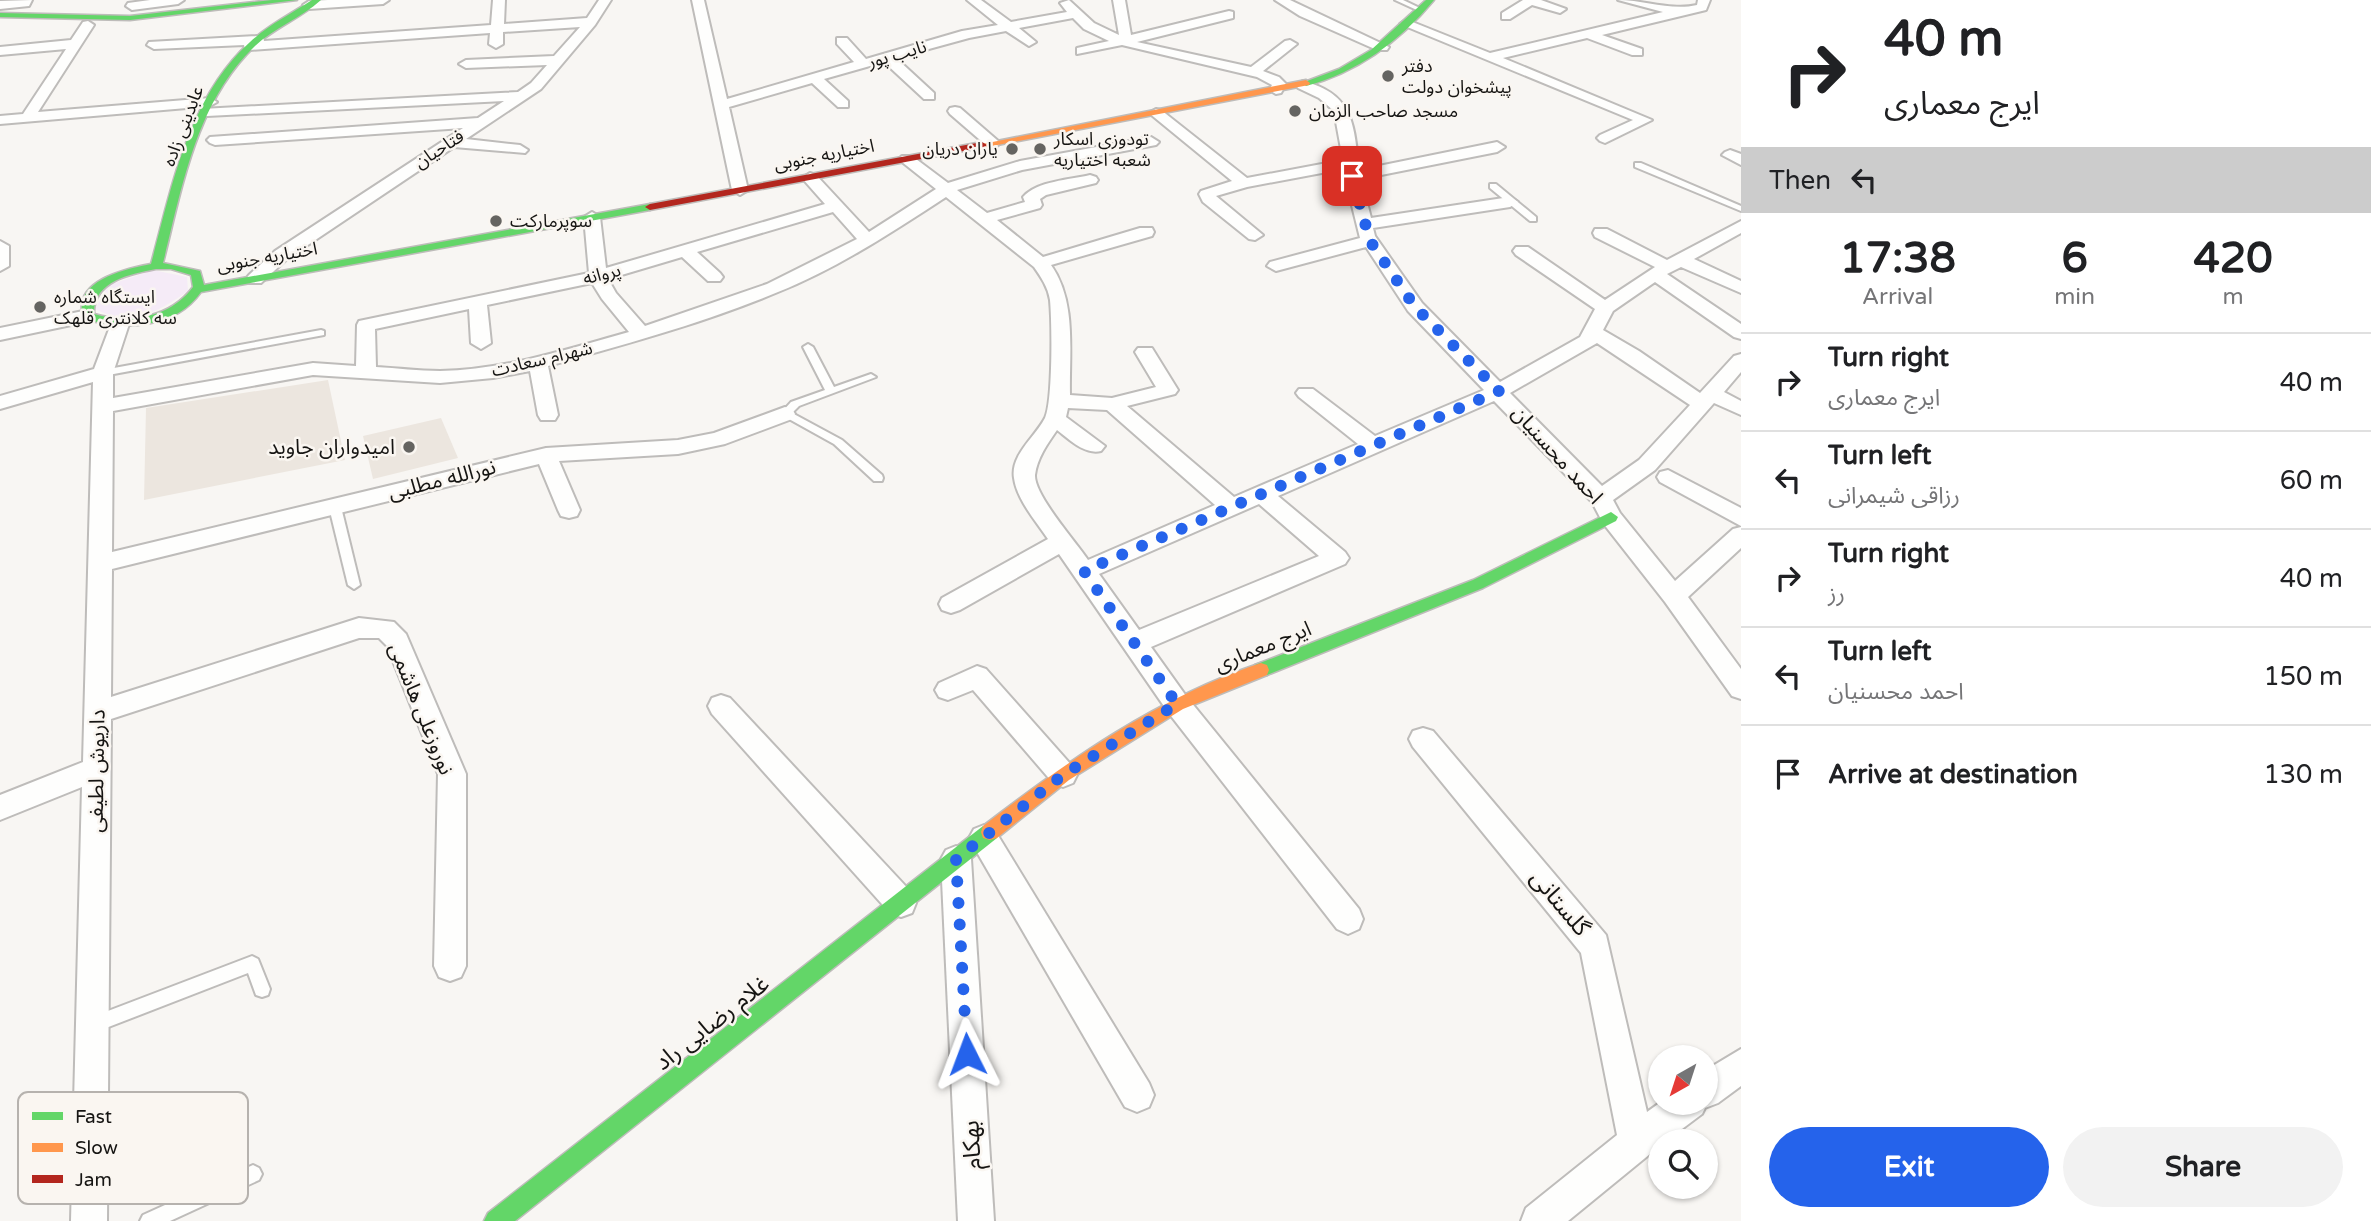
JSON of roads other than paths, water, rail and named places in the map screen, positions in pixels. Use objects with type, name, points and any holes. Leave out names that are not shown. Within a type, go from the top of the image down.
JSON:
[{"type":"street","points":[[0,5],[26,0]]},
{"type":"street","points":[[133,6],[178,0]]},
{"type":"street","points":[[0,15],[18,12],[96,19],[132,19],[234,4],[293,0]]},
{"type":"street","points":[[313,3],[383,0]]},
{"type":"street","points":[[496,44],[499,0]]},
{"type":"street","name":"فتاحیان","points":[[255,279],[281,255],[536,86],[591,22],[605,0]]},
{"type":"street","points":[[698,0],[740,190]]},
{"type":"street","points":[[973,0],[1029,42]]},
{"type":"street","points":[[1063,0],[1095,29],[1126,41],[1310,83]]},
{"type":"street","points":[[1119,0],[1126,41]]},
{"type":"street","points":[[1281,0],[1382,47]]},
{"type":"street","points":[[1506,16],[1531,0],[1560,9]]},
{"type":"street","points":[[1624,0],[1680,12]]},
{"type":"street","points":[[1491,57],[1702,7],[1703,0]]},
{"type":"street","name":"عابدینی زاده","points":[[156,266],[194,142],[225,75],[254,43],[313,3]]},
{"type":"street","points":[[1082,51],[1234,18],[1214,5]]},
{"type":"street","name":"اختیاریه جنوبی","points":[[199,289],[810,178],[1310,83],[1357,65],[1382,47],[1425,5]]},
{"type":"street","name":"نایب پور","points":[[720,105],[887,57],[962,30],[1077,14]]},
{"type":"street","points":[[380,55],[388,20]]},
{"type":"street","points":[[154,45],[384,37],[591,22]]},
{"type":"street","points":[[1634,23],[1652,30]]},
{"type":"street","points":[[1406,24],[1644,120],[1605,138]]},
{"type":"street","points":[[27,118],[88,25]]},
{"type":"street","points":[[24,49],[34,33]]},
{"type":"street","points":[[1588,34],[1637,52]]},
{"type":"street","points":[[842,41],[863,64]]},
{"type":"street","points":[[0,51],[76,44]]},
{"type":"street","points":[[1253,72],[1290,44]]},
{"type":"street","points":[[887,57],[929,96]]},
{"type":"street","points":[[466,64],[560,60]]},
{"type":"street","points":[[1253,72],[1274,80],[1279,84],[1276,90]]},
{"type":"street","points":[[813,77],[843,104]]},
{"type":"street","name":"احمد محسنیان","points":[[1310,83],[1340,109],[1348,135],[1351,169],[1367,232],[1415,307],[1499,391],[1606,508],[1741,689]]},
{"type":"street","points":[[350,130],[364,85]]},
{"type":"street","points":[[473,89],[536,86]]},
{"type":"street","points":[[1,121],[209,107],[357,104],[519,96]]},
{"type":"street","points":[[955,111],[992,143]]},
{"type":"street","points":[[1156,113],[1244,183]]},
{"type":"street","points":[[215,141],[482,122]]},
{"type":"street","points":[[450,142],[520,150]]},
{"type":"street","name":"شهرام سعادت","points":[[103,406],[313,369],[366,370],[440,377],[494,372],[538,363],[641,334],[773,288],[868,240],[948,188],[1020,166],[1151,142]]},
{"type":"street","points":[[1255,236],[1209,199],[1208,194],[1244,183],[1497,147]]},
{"type":"street","points":[[1110,149],[1127,163]]},
{"type":"street","points":[[907,159],[948,188],[1040,263],[1053,281],[1059,299],[1057,410],[1033,448],[1024,477],[1034,501],[1177,704],[1348,919]]},
{"type":"street","points":[[810,178],[868,240]]},
{"type":"street","points":[[986,218],[1034,205],[1031,197],[1041,191],[1090,180]]},
{"type":"street","points":[[1276,266],[1367,232],[1510,202]]},
{"type":"street","name":"پروانه","points":[[366,370],[366,325],[598,276],[835,206]]},
{"type":"street","points":[[592,217],[598,276],[608,295],[641,334]]},
{"type":"street","points":[[1084,571],[1499,391],[1588,341],[1605,308],[1668,267],[1741,226]]},
{"type":"street","points":[[1040,263],[1146,232]]},
{"type":"street","points":[[1601,233],[1668,267],[1741,288]]},
{"type":"street","points":[[0,246],[0,266]]},
{"type":"street","points":[[685,250],[714,277]]},
{"type":"street","points":[[1522,251],[1605,308]]},
{"type":"street","points":[[0,334],[88,316],[107,324],[161,317],[192,299],[199,289],[200,280],[196,273],[172,266],[156,266],[122,274],[100,286],[87,299],[85,308],[88,316]]},
{"type":"street","points":[[1668,267],[1741,333]]},
{"type":"street","points":[[477,301],[481,343]]},
{"type":"street","name":"داریوش لطیفی","points":[[92,1092],[103,373],[120,324]]},
{"type":"street","points":[[1592,332],[1706,398],[1741,409]]},
{"type":"street","points":[[1057,410],[1112,404],[1168,390],[1144,352]]},
{"type":"street","points":[[1606,508],[1741,360]]},
{"type":"street","points":[[538,363],[548,415]]},
{"type":"street","points":[[0,403],[103,373]]},
{"type":"street","points":[[1306,393],[1374,446]]},
{"type":"street","points":[[1112,404],[1231,507]]},
{"type":"street","points":[[1057,410],[1094,446]]},
{"type":"street","name":"نورالله مطلبی","points":[[100,564],[546,455],[678,447],[728,436],[785,414]]},
{"type":"street","points":[[546,455],[569,510]]},
{"type":"street","points":[[1668,478],[1741,518]]},
{"type":"street","points":[[1134,643],[1337,558],[1262,494]]},
{"type":"street","name":"ایرج معماری","points":[[956,859],[1063,775],[1177,704],[1478,584],[1606,508]]},
{"type":"street","points":[[1674,596],[1741,535]]},
{"type":"street","points":[[951,604],[1063,541]]},
{"type":"street","name":"نوروزعلی هاشمی","points":[[98,712],[359,628],[384,629],[397,641],[452,774],[450,965]]},
{"type":"street","points":[[948,690],[977,676],[1063,775]]},
{"type":"street","points":[[722,706],[901,903]]},
{"type":"street","name":"گلستانی","points":[[1423,739],[1595,946],[1636,1142]]},
{"type":"street","points":[[0,808],[97,769]]},
{"type":"street","points":[[984,838],[1137,1095]]},
{"type":"street","name":"غلام رضایی راد","points":[[496,1221],[956,859]]},
{"type":"street","name":"بهکام","points":[[956,859],[976,1221]]},
{"type":"street","points":[[1718,1082],[1741,1066]]},
{"type":"street","points":[[1539,1221],[1672,1115]]},
{"type":"lane","points":[[1398,0],[1425,5]]},
{"type":"lane","points":[[1638,165],[1741,209]]},
{"type":"lane","points":[[1493,186],[1533,219]]},
{"type":"lane","points":[[103,373],[321,333]]},
{"type":"lane","points":[[808,347],[831,391]]},
{"type":"lane","points":[[871,377],[795,404],[785,414],[838,442],[878,478]]},
{"type":"lane","points":[[335,508],[354,585]]},
{"type":"lane","points":[[93,1025],[252,964],[262,989]]},
{"type":"lane","points":[[248,1176],[253,1174]]},
{"type":"lane","points":[[149,1221],[187,1204]]},
{"type":"place","name":"دفتر پیشخوان دولت","points":[[1388,76]]},
{"type":"place","name":"مسجد صاحب الزمان","points":[[1295,111]]},
{"type":"place","name":"یاران دریان","points":[[1012,149]]},
{"type":"place","name":"تودوزی اسکار شعبه اختیاریه","points":[[1040,149]]},
{"type":"place","name":"سوپرمارکت","points":[[496,221]]},
{"type":"place","name":"ایستگاه شماره سه کلانتری قلهک","points":[[40,307]]},
{"type":"place","name":"امیدواران جاوید","points":[[409,447]]}]
